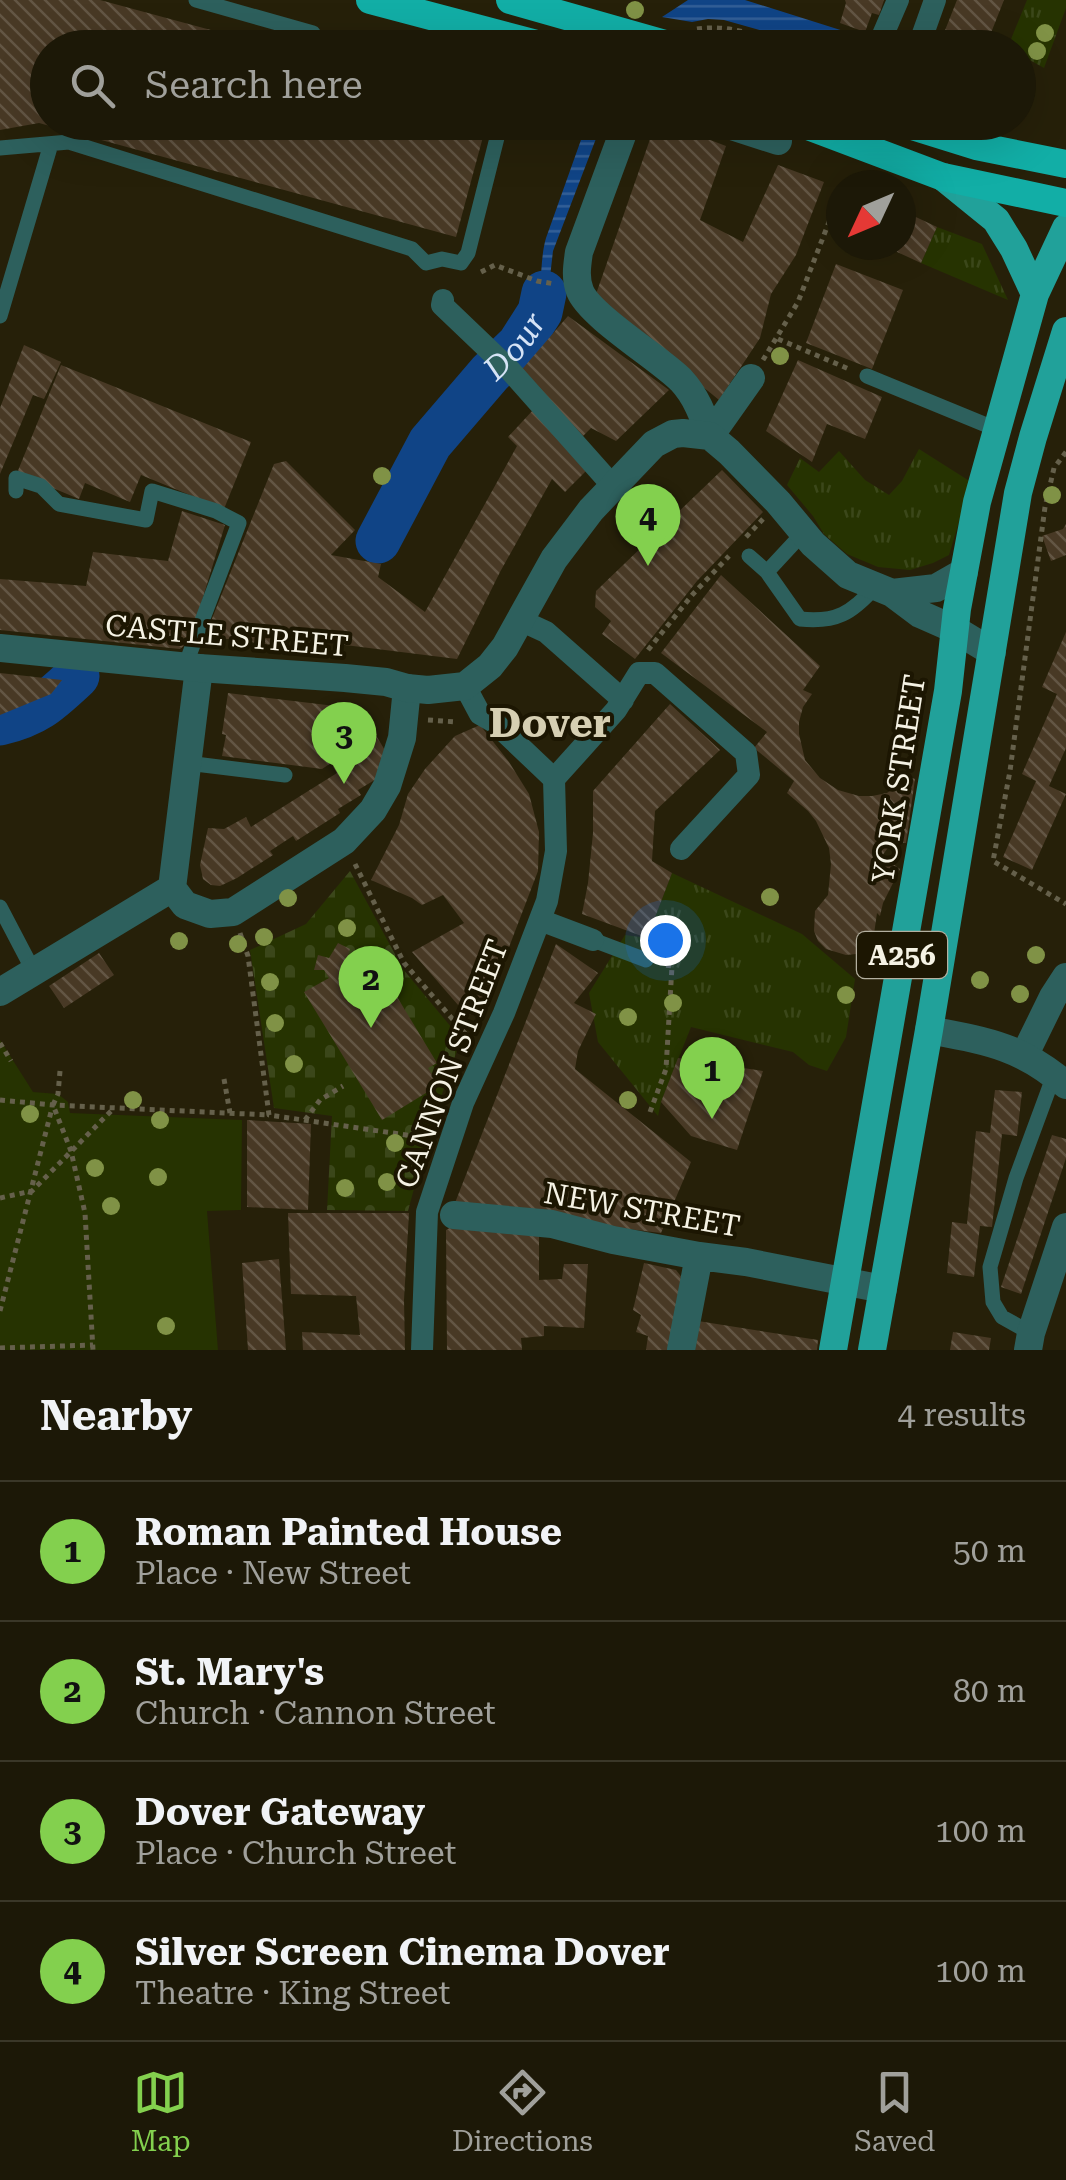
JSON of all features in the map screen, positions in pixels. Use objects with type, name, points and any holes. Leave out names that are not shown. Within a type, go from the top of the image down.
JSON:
[{"type":"highway","points":[[370,0],[484,30]]},
{"type":"highway","points":[[510,0],[622,30]]},
{"type":"highway","points":[[816,140],[944,177],[1066,204]]},
{"type":"highway","points":[[957,140],[1066,164]]},
{"type":"main road","points":[[944,177],[996,220],[1036,294]]},
{"type":"main road","name":"YORK STREET","points":[[833,1350],[948,692],[954,629],[976,502],[1036,294],[1066,228]]},
{"type":"main road","name":"A256","points":[[872,1350],[1018,493],[1032,437],[1060,366],[1066,331]]},
{"type":"street","points":[[885,30],[898,0]]},
{"type":"street","points":[[922,30],[927,2]]},
{"type":"street","points":[[620,140],[569,289],[681,380],[701,407],[710,436],[742,464],[835,566],[992,652]]},
{"type":"street","points":[[443,300],[442,305],[508,368],[612,485]]},
{"type":"street","points":[[710,436],[751,378]]},
{"type":"street","points":[[681,849],[749,775],[746,752],[655,673],[639,672],[623,700],[554,779],[494,722],[480,714],[457,687],[490,666],[505,648],[554,560],[612,485],[645,452],[664,438],[683,432],[710,436]]},
{"type":"street","points":[[883,590],[936,588],[964,572]]},
{"type":"street","points":[[520,620],[546,632],[623,700]]},
{"type":"street","name":"CASTLE STREET","points":[[0,648],[372,680],[428,690],[457,687]]},
{"type":"street","points":[[192,667],[187,763],[172,888],[185,905],[210,914],[233,912],[344,841],[373,810],[388,786],[405,718],[406,688]]},
{"type":"street","name":"CANNON STREET","points":[[422,1350],[450,1141],[547,902],[556,851],[554,779]]},
{"type":"street","points":[[0,992],[172,888]]},
{"type":"street","points":[[540,920],[592,940]]},
{"type":"street","points":[[1025,1054],[1066,977]]},
{"type":"street","points":[[929,1030],[1025,1054],[1060,1080]]},
{"type":"street","name":"NEW STREET","points":[[441,1214],[552,1224],[613,1240],[883,1289]]},
{"type":"street","points":[[1030,1342],[1066,1227]]},
{"type":"street","points":[[681,1350],[699,1256]]},
{"type":"lane","points":[[208,2],[303,30]]},
{"type":"lane","points":[[0,148],[69,142],[412,249],[426,263],[442,259],[461,262],[468,253],[496,140]]},
{"type":"lane","points":[[0,316],[51,144]]},
{"type":"lane","points":[[867,376],[996,429]]},
{"type":"lane","points":[[16,492],[16,478],[40,486],[59,504],[146,520],[152,490],[216,510],[239,523],[192,667]]},
{"type":"lane","points":[[767,572],[804,532]]},
{"type":"lane","points":[[746,548],[800,618],[836,617],[883,590]]},
{"type":"lane","points":[[187,763],[285,775]]},
{"type":"lane","points":[[0,907],[34,972]]},
{"type":"lane","points":[[592,940],[646,960]]},
{"type":"lane","points":[[1030,1342],[1002,1317],[992,1302],[990,1267],[1016,1178],[1060,1080]]},
{"type":"path","points":[[705,30],[715,26],[734,30]]},
{"type":"path","points":[[826,228],[798,302],[778,339],[867,376]]},
{"type":"path","points":[[476,275],[495,265],[569,289]]},
{"type":"path","points":[[1066,452],[1054,468],[1044,507],[1010,771],[994,861],[1066,904]]},
{"type":"path","points":[[746,548],[769,512]]},
{"type":"path","points":[[647,650],[731,553]]},
{"type":"path","points":[[405,718],[467,723]]},
{"type":"path","points":[[344,841],[404,963],[484,1055]]},
{"type":"path","points":[[233,912],[248,956],[269,1115]]},
{"type":"path","points":[[646,960],[672,966],[666,1068],[650,1112]]},
{"type":"path","points":[[0,1042],[11,1061]]},
{"type":"path","points":[[0,1311],[58,1094],[60,1072]]},
{"type":"path","points":[[224,1079],[230,1114]]},
{"type":"path","points":[[305,1120],[320,1100],[343,1086]]},
{"type":"path","points":[[0,1100],[269,1115],[450,1141]]},
{"type":"path","points":[[0,1348],[93,1347],[85,1214],[71,1152],[53,1105]]},
{"type":"path","points":[[0,1198],[32,1191],[114,1108]]},
{"type":"green space","points":[[1027,0],[1066,0],[1044,68],[1036,64],[1036,30],[1015,30]]},
{"type":"green space","points":[[937,227],[982,244],[1008,300],[921,263]]},
{"type":"green space","points":[[919,449],[971,482],[949,555],[910,570],[878,567],[847,554],[824,534],[787,485],[800,458],[819,472],[839,451],[865,480],[889,495],[902,481]]},
{"type":"green space","points":[[350,871],[403,969],[461,1039],[430,1129],[408,1211],[327,1210],[332,1116],[274,1108],[250,950],[306,924]]},
{"type":"green space","points":[[672,873],[802,934],[855,979],[846,1037],[827,1071],[809,1065],[793,1052],[691,1027],[658,1116],[598,1042],[589,993],[625,935],[647,938]]},
{"type":"green space","points":[[0,1040],[33,1092],[58,1094],[68,1102],[70,1113],[242,1120],[241,1210],[207,1211],[218,1350],[0,1350]]},
{"type":"water","points":[[688,0],[745,0],[840,30],[760,30],[724,20],[692,22],[662,17]]},
{"type":"water","points":[[581,140],[595,140],[553,251],[542,320],[522,348],[516,341],[535,313],[546,238]]},
{"type":"building","points":[[0,0],[100,0],[211,30],[30,30],[30,125],[0,130]]},
{"type":"building","points":[[845,0],[884,0],[879,15],[872,13],[866,30],[840,23]]},
{"type":"building","points":[[957,0],[1004,0],[992,30],[945,30]]},
{"type":"building","points":[[101,140],[482,140],[456,237]]},
{"type":"building","points":[[650,140],[710,140],[726,146],[700,220],[743,242],[778,165],[824,182],[796,255],[771,294],[760,338],[719,400],[595,297]]},
{"type":"building","points":[[916,217],[937,227],[921,263],[914,260]]},
{"type":"building","points":[[836,264],[903,290],[872,369],[806,343]]},
{"type":"building","points":[[568,316],[669,390],[616,441],[591,428],[579,440],[518,374]]},
{"type":"building","points":[[24,345],[61,362],[44,399],[33,395],[0,474],[0,408]]},
{"type":"building","points":[[798,360],[882,397],[865,439],[827,424],[812,462],[766,431]]},
{"type":"building","points":[[61,365],[251,442],[224,509],[141,475],[130,502],[85,483],[79,499],[17,473]]},
{"type":"building","points":[[534,409],[587,470],[565,492],[552,479],[457,659],[273,636],[272,645],[205,636],[274,464],[286,461],[355,530],[331,555],[381,564],[378,577],[425,612],[517,446],[508,437]]},
{"type":"building","points":[[722,470],[763,512],[697,581],[635,659],[602,634],[611,621],[595,607],[596,591]]},
{"type":"building","points":[[182,511],[225,525],[190,640],[180,649],[0,630],[0,579],[86,586],[93,552],[168,561]]},
{"type":"building","points":[[1066,524],[1066,555],[1051,561],[1042,536],[1063,529]]},
{"type":"building","points":[[721,575],[820,666],[803,690],[812,694],[803,707],[799,734],[805,760],[820,778],[838,790],[859,796],[887,793],[910,777],[915,779],[906,843],[892,842],[882,856],[900,869],[880,916],[877,913],[873,941],[856,954],[826,949],[818,941],[815,911],[828,895],[829,848],[816,821],[787,793],[794,781],[754,748],[767,732],[661,653]]},
{"type":"building","points":[[1066,632],[1066,748],[1049,786],[1066,794],[1032,870],[1003,857],[1036,781],[1022,774],[1057,694],[1042,687]]},
{"type":"building","points":[[0,673],[62,680],[51,694],[0,715]]},
{"type":"building","points":[[228,693],[360,709],[386,752],[378,778],[358,790],[361,795],[338,809],[340,813],[296,841],[293,836],[270,851],[273,855],[220,886],[203,879],[200,865],[208,828],[224,829],[246,817],[251,827],[337,773],[331,763],[322,769],[222,756]]},
{"type":"building","points":[[670,704],[720,750],[655,811],[652,861],[672,873],[647,938],[582,914],[593,833],[593,791]]},
{"type":"building","points":[[480,725],[529,794],[539,832],[538,871],[482,1018],[465,1013],[412,952],[464,923],[443,895],[422,905],[371,880],[399,825],[408,794],[425,769],[455,736]]},
{"type":"building","points":[[338,943],[350,949],[348,954],[359,973],[376,962],[437,1063],[428,1068],[439,1085],[382,1120],[304,992],[329,978],[324,970],[314,970],[318,955],[329,958]]},
{"type":"building","points":[[556,944],[598,973],[574,1003],[596,1014],[578,1051],[575,1069],[691,1162],[661,1233],[453,1208]]},
{"type":"building","points":[[99,953],[114,975],[64,1008],[49,986]]},
{"type":"building","points":[[678,1058],[763,1071],[737,1150],[691,1136],[661,1102]]},
{"type":"building","points":[[995,1090],[1022,1092],[1017,1136],[1002,1134],[992,1227],[980,1226],[974,1277],[947,1273],[952,1222],[967,1224],[976,1131],[990,1133]]},
{"type":"building","points":[[247,1120],[311,1124],[308,1210],[247,1207]]},
{"type":"building","points":[[1052,1135],[1066,1139],[1066,1158],[1021,1294],[1001,1287]]},
{"type":"building","points":[[288,1213],[409,1213],[405,1350],[303,1350],[302,1332],[360,1335],[356,1296],[291,1294]]},
{"type":"building","points":[[457,1224],[539,1228],[539,1280],[562,1279],[564,1264],[588,1264],[584,1328],[544,1326],[544,1336],[521,1338],[522,1350],[447,1350],[446,1230]]},
{"type":"building","points":[[279,1259],[286,1350],[248,1350],[242,1263]]},
{"type":"building","points":[[644,1263],[676,1270],[683,1279],[672,1350],[646,1350],[648,1336],[636,1332],[641,1315],[633,1310]]},
{"type":"building","points":[[698,1321],[818,1340],[817,1350],[694,1350]]},
{"type":"building","points":[[953,1332],[991,1338],[989,1350],[950,1350]]},
{"type":"waterway","name":"Dour","points":[[378,541],[430,443],[519,345],[540,312],[544,293]]},
{"type":"waterway","name":"Dour","points":[[0,723],[42,706],[77,676]]},
{"type":"place","name":"Silver Screen Cinema Dover","points":[[648,566]]},
{"type":"place","name":"Dover Gateway","points":[[344,784]]},
{"type":"place","name":"St. Mary's","points":[[371,1028]]},
{"type":"place","name":"Roman Painted House","points":[[712,1119]]},
{"type":"district","name":"Dover","points":[[550,723]]}]
